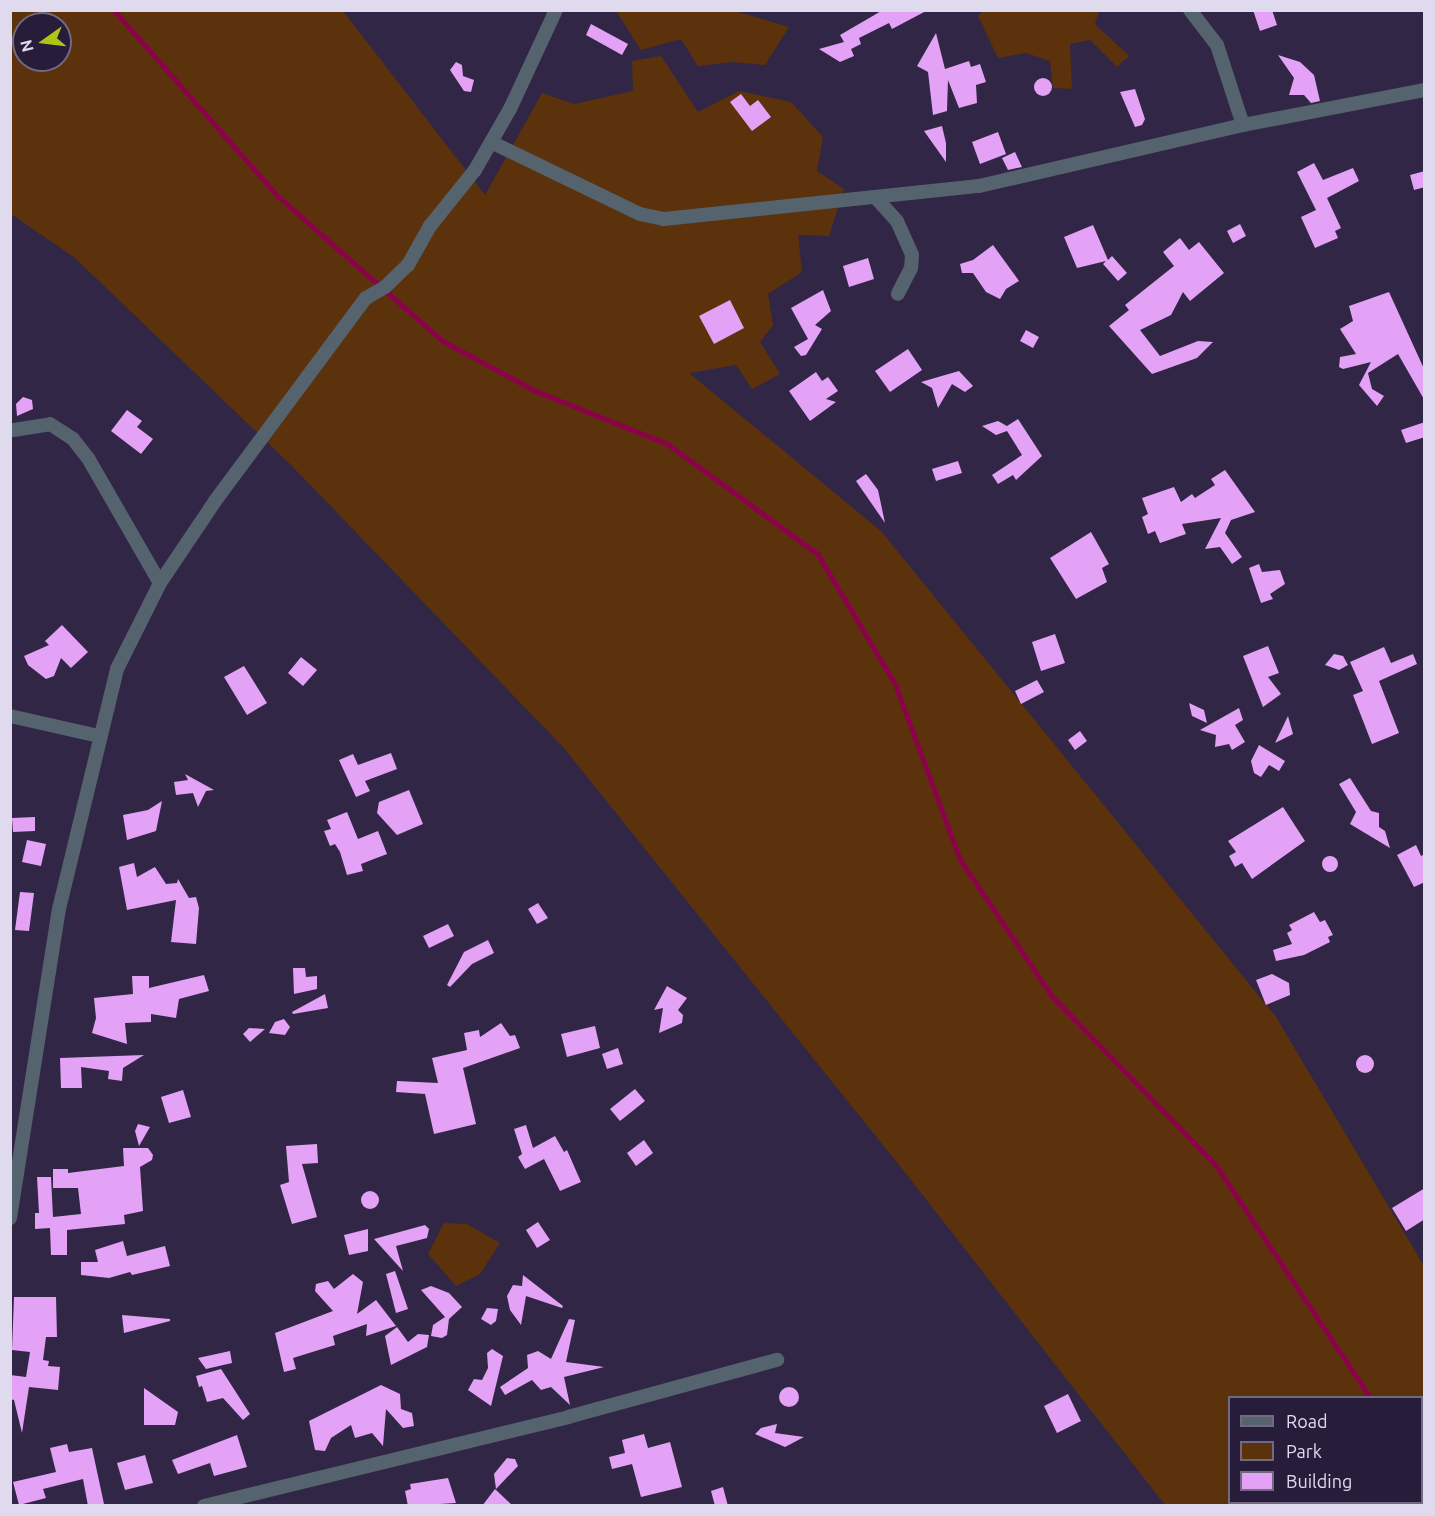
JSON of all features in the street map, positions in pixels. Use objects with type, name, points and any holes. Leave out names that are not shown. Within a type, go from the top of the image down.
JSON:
[{"type":"street","points":[[10,1218],[59,909],[117,669],[160,583],[348,321],[366,298],[386,287],[408,265],[430,226],[493,143],[556,10]]},
{"type":"street","points":[[1190,10],[1221,53],[1243,125]]},
{"type":"street","points":[[493,143],[655,218],[877,199],[1016,179],[1243,125],[1425,90]]},
{"type":"street","points":[[877,199],[897,221],[912,255],[911,268],[898,294]]},
{"type":"street","points":[[14,430],[50,424],[72,439],[88,458],[160,583]]},
{"type":"street","points":[[10,716],[99,736]]},
{"type":"street","points":[[204,1506],[568,1417],[777,1360]]},
{"type":"green space","points":[[984,10],[1099,11],[1095,24],[1129,56],[1117,67],[1090,40],[1070,44],[1072,89],[1053,88],[1050,61],[1026,53],[998,58],[978,16]]},
{"type":"green space","points":[[10,11],[343,11],[485,195],[542,93],[574,104],[633,91],[632,61],[661,56],[698,112],[739,91],[791,102],[823,137],[817,171],[844,189],[829,236],[798,235],[802,272],[768,294],[773,325],[760,342],[780,374],[752,389],[736,365],[689,373],[881,531],[1276,1017],[1424,1266],[1424,1505],[1165,1505],[907,1175],[563,747],[292,466],[75,258],[11,214]]},
{"type":"green space","points":[[616,11],[735,11],[789,27],[765,65],[732,62],[698,66],[681,39],[641,50]]},
{"type":"green space","points":[[444,1223],[467,1224],[500,1243],[480,1274],[456,1286],[428,1254]]},
{"type":"building","points":[[883,10],[928,10],[892,29],[889,23],[859,38],[861,44],[851,49],[854,56],[840,62],[819,49],[844,42],[840,35]]},
{"type":"building","points":[[1253,10],[1272,10],[1277,25],[1260,31]]},
{"type":"building","points":[[591,24],[628,44],[622,55],[586,35]]},
{"type":"building","points":[[936,33],[945,69],[969,61],[971,67],[980,64],[986,82],[976,85],[977,103],[959,108],[948,80],[947,111],[933,115],[928,72],[917,66]]},
{"type":"building","points":[[1278,55],[1300,62],[1314,75],[1320,101],[1311,103],[1304,95],[1289,95],[1294,78]]},
{"type":"building","points":[[456,62],[462,65],[463,76],[474,80],[471,92],[464,91],[450,70]]},
{"type":"building","points":[[1043,78],[1049,81],[1052,87],[1049,93],[1043,96],[1037,93],[1034,87],[1037,81]]},
{"type":"building","points":[[1135,89],[1145,119],[1142,125],[1135,127],[1120,92]]},
{"type":"building","points":[[741,94],[750,106],[758,100],[771,117],[752,131],[730,102]]},
{"type":"building","points":[[942,126],[946,143],[946,162],[924,131]]},
{"type":"building","points":[[998,132],[1006,154],[980,164],[972,142]]},
{"type":"building","points":[[1015,152],[1022,167],[1008,170],[1002,158]]},
{"type":"building","points":[[1314,163],[1323,180],[1353,168],[1359,181],[1327,198],[1341,228],[1335,231],[1338,238],[1315,248],[1301,217],[1316,210],[1297,172]]},
{"type":"building","points":[[1425,171],[1425,187],[1414,190],[1410,175]]},
{"type":"building","points":[[1240,224],[1246,236],[1233,243],[1227,231]]},
{"type":"building","points":[[1093,225],[1108,260],[1112,256],[1127,273],[1118,281],[1103,264],[1106,261],[1077,268],[1064,237]]},
{"type":"building","points":[[1180,238],[1189,250],[1199,242],[1224,273],[1190,301],[1183,292],[1171,315],[1140,330],[1160,356],[1198,341],[1213,342],[1197,358],[1152,374],[1109,326],[1129,310],[1125,305],[1174,266],[1163,252]]},
{"type":"building","points":[[993,245],[1019,281],[1006,289],[1000,299],[986,292],[973,273],[962,273],[960,264],[973,260]]},
{"type":"building","points":[[868,258],[874,279],[849,287],[843,266]]},
{"type":"building","points":[[823,290],[831,311],[815,325],[822,329],[806,355],[801,356],[794,347],[808,339],[791,308]]},
{"type":"building","points":[[1389,292],[1425,371],[1425,401],[1398,354],[1368,373],[1372,389],[1384,396],[1377,406],[1359,385],[1371,362],[1343,369],[1339,367],[1340,357],[1356,354],[1340,329],[1353,321],[1349,306]]},
{"type":"building","points":[[730,300],[744,328],[714,344],[699,316]]},
{"type":"building","points":[[1026,330],[1039,337],[1033,348],[1020,341]]},
{"type":"building","points":[[908,349],[922,370],[890,392],[875,371]]},
{"type":"building","points":[[959,371],[973,386],[965,392],[952,384],[938,408],[932,388],[921,382]]},
{"type":"building","points":[[816,372],[822,381],[828,377],[838,391],[826,399],[836,402],[810,421],[789,391]]},
{"type":"building","points":[[23,397],[32,400],[33,409],[17,416],[16,404]]},
{"type":"building","points":[[127,410],[142,421],[137,427],[153,439],[141,454],[111,431]]},
{"type":"building","points":[[1018,419],[1042,456],[1016,480],[1013,475],[998,484],[992,475],[1022,455],[1007,431],[996,435],[982,426],[998,421],[1007,426]]},
{"type":"building","points":[[1425,422],[1425,437],[1406,443],[1401,430]]},
{"type":"building","points":[[958,461],[962,473],[936,481],[932,469]]},
{"type":"building","points":[[1225,470],[1255,512],[1231,520],[1225,533],[1242,557],[1232,564],[1220,547],[1205,549],[1221,518],[1182,524],[1186,534],[1160,543],[1155,531],[1148,534],[1142,517],[1148,514],[1142,498],[1174,487],[1181,502],[1192,494],[1195,498],[1215,485],[1211,479]]},
{"type":"building","points":[[866,474],[878,490],[885,523],[856,481]]},
{"type":"building","points":[[1091,532],[1109,564],[1102,568],[1107,582],[1076,599],[1050,558]]},
{"type":"building","points":[[1259,564],[1262,572],[1280,570],[1285,584],[1270,594],[1273,599],[1261,603],[1249,568]]},
{"type":"building","points":[[62,625],[88,652],[71,668],[61,658],[54,676],[46,679],[28,665],[24,656],[49,645],[45,641]]},
{"type":"building","points":[[1055,634],[1065,663],[1041,671],[1032,642]]},
{"type":"building","points":[[1268,646],[1279,673],[1268,677],[1281,694],[1263,707],[1243,656]]},
{"type":"building","points":[[1384,647],[1391,663],[1413,654],[1417,664],[1379,681],[1399,733],[1372,744],[1353,695],[1363,691],[1350,662]]},
{"type":"building","points":[[1334,654],[1343,656],[1348,665],[1339,670],[1325,665]]},
{"type":"building","points":[[301,657],[317,670],[303,686],[288,673]]},
{"type":"building","points":[[244,666],[267,703],[247,715],[224,677]]},
{"type":"building","points":[[1037,680],[1044,692],[1021,704],[1015,691]]},
{"type":"building","points":[[1189,703],[1204,710],[1207,723],[1192,716]]},
{"type":"building","points":[[1239,708],[1243,720],[1235,725],[1245,742],[1232,750],[1229,744],[1215,747],[1216,735],[1200,730]]},
{"type":"building","points":[[1288,716],[1293,734],[1275,743]]},
{"type":"building","points":[[1080,731],[1087,741],[1075,750],[1068,740]]},
{"type":"building","points":[[1259,745],[1285,761],[1279,771],[1269,765],[1261,777],[1254,773],[1251,761]]},
{"type":"building","points":[[391,753],[397,769],[365,781],[370,791],[356,797],[339,760],[353,754],[358,765]]},
{"type":"building","points":[[185,774],[214,790],[206,791],[198,807],[193,793],[176,795],[174,782],[188,780]]},
{"type":"building","points":[[1350,778],[1371,811],[1379,813],[1379,827],[1385,831],[1390,848],[1350,824],[1356,812],[1339,784]]},
{"type":"building","points":[[409,790],[423,824],[397,835],[377,813],[379,802]]},
{"type":"building","points":[[162,801],[156,831],[127,840],[123,815],[148,810]]},
{"type":"building","points":[[1283,807],[1305,841],[1252,879],[1242,863],[1235,867],[1229,856],[1236,852],[1228,841]]},
{"type":"building","points":[[347,812],[358,839],[378,831],[387,854],[361,864],[363,871],[347,875],[340,852],[335,844],[330,846],[324,831],[331,829],[327,820]]},
{"type":"building","points":[[35,817],[35,831],[13,832],[12,818]]},
{"type":"building","points":[[27,840],[46,844],[41,866],[22,862]]},
{"type":"building","points":[[1416,845],[1421,856],[1425,854],[1425,882],[1414,887],[1397,855]]},
{"type":"building","points":[[1330,856],[1336,858],[1338,864],[1336,870],[1330,872],[1324,870],[1322,864],[1324,858]]},
{"type":"building","points":[[134,863],[137,877],[155,867],[166,884],[177,883],[178,879],[189,898],[196,897],[199,908],[196,944],[171,942],[176,900],[127,910],[119,867]]},
{"type":"building","points":[[20,892],[34,893],[29,931],[15,930]]},
{"type":"building","points":[[538,903],[548,918],[537,924],[528,909]]},
{"type":"building","points":[[1314,912],[1320,922],[1325,920],[1333,935],[1328,937],[1330,942],[1304,955],[1276,961],[1273,950],[1292,944],[1287,933],[1292,930],[1289,925]]},
{"type":"building","points":[[448,924],[454,936],[429,948],[423,936]]},
{"type":"building","points":[[488,940],[494,953],[472,964],[450,987],[447,985],[464,952]]},
{"type":"building","points":[[293,968],[305,968],[306,977],[317,976],[317,989],[294,994]]},
{"type":"building","points":[[1272,974],[1289,983],[1290,995],[1266,1005],[1256,980]]},
{"type":"building","points":[[204,975],[209,991],[179,999],[176,1018],[151,1014],[151,1022],[125,1023],[127,1044],[92,1033],[96,1018],[94,998],[133,994],[132,976],[149,976],[149,988]]},
{"type":"building","points":[[667,986],[687,998],[678,1010],[683,1015],[682,1023],[659,1033],[663,1008],[654,1010]]},
{"type":"building","points":[[325,994],[328,1008],[293,1014],[292,1012]]},
{"type":"building","points":[[284,1019],[290,1027],[285,1035],[269,1033],[275,1022]]},
{"type":"building","points":[[501,1023],[510,1036],[515,1035],[520,1048],[463,1068],[476,1124],[434,1134],[425,1094],[396,1092],[397,1081],[438,1083],[432,1058],[467,1050],[464,1033],[479,1030],[480,1037]]},
{"type":"building","points":[[595,1026],[600,1048],[567,1057],[561,1034]]},
{"type":"building","points":[[249,1028],[265,1029],[250,1042],[243,1034]]},
{"type":"building","points":[[618,1048],[623,1064],[607,1069],[602,1054]]},
{"type":"building","points":[[144,1055],[123,1068],[122,1081],[108,1079],[109,1071],[81,1067],[82,1088],[61,1088],[60,1058]]},
{"type":"building","points":[[1365,1055],[1371,1058],[1374,1064],[1371,1070],[1365,1073],[1359,1070],[1356,1064],[1359,1058]]},
{"type":"building","points":[[635,1089],[645,1101],[620,1121],[610,1109]]},
{"type":"building","points":[[183,1090],[191,1117],[169,1123],[161,1097]]},
{"type":"building","points":[[138,1124],[150,1127],[139,1146],[135,1131]]},
{"type":"building","points":[[526,1125],[533,1148],[555,1136],[564,1152],[567,1150],[581,1182],[560,1191],[544,1159],[525,1169],[518,1157],[522,1154],[514,1129]]},
{"type":"building","points":[[644,1140],[653,1153],[636,1166],[627,1153]]},
{"type":"building","points":[[317,1144],[318,1163],[302,1164],[317,1217],[292,1224],[280,1185],[289,1182],[286,1146]]},
{"type":"building","points":[[123,1148],[148,1148],[153,1155],[152,1160],[140,1167],[143,1211],[124,1215],[125,1224],[67,1230],[67,1255],[51,1255],[50,1228],[35,1229],[35,1213],[39,1213],[37,1177],[51,1177],[53,1217],[81,1214],[78,1188],[53,1188],[53,1169],[68,1169],[68,1173],[124,1166]]},
{"type":"building","points":[[1425,1188],[1425,1219],[1406,1231],[1392,1208]]},
{"type":"building","points":[[370,1191],[376,1194],[379,1200],[376,1206],[370,1209],[364,1206],[361,1200],[364,1194]]},
{"type":"building","points":[[538,1222],[550,1240],[537,1248],[526,1230]]},
{"type":"building","points":[[425,1225],[429,1229],[427,1238],[396,1246],[403,1271],[374,1239]]},
{"type":"building","points":[[368,1229],[368,1251],[349,1255],[344,1235]]},
{"type":"building","points":[[123,1241],[127,1256],[165,1246],[170,1266],[132,1275],[130,1272],[109,1278],[81,1275],[81,1262],[98,1262],[95,1250]]},
{"type":"building","points":[[395,1271],[408,1309],[396,1313],[386,1274]]},
{"type":"building","points":[[353,1274],[363,1282],[357,1314],[376,1300],[396,1326],[366,1336],[367,1324],[333,1336],[335,1345],[293,1358],[296,1369],[284,1372],[275,1333],[333,1311],[315,1291],[316,1284],[328,1281],[334,1289]]},
{"type":"building","points":[[523,1275],[563,1306],[562,1308],[526,1296],[521,1325],[510,1310],[507,1296],[513,1285],[522,1286]]},
{"type":"building","points":[[431,1286],[449,1293],[462,1307],[449,1319],[447,1335],[442,1338],[431,1336],[433,1325],[445,1317],[421,1290]]},
{"type":"building","points":[[14,1297],[56,1297],[57,1337],[46,1337],[43,1360],[49,1361],[48,1366],[60,1367],[58,1390],[29,1387],[22,1433],[14,1400],[10,1399],[10,1375],[26,1377],[30,1352],[12,1350]]},
{"type":"building","points":[[487,1308],[498,1309],[496,1321],[491,1325],[481,1319]]},
{"type":"building","points":[[122,1315],[170,1319],[170,1321],[124,1333]]},
{"type":"building","points":[[569,1319],[575,1320],[566,1362],[604,1367],[564,1377],[570,1405],[551,1387],[541,1390],[532,1380],[505,1395],[500,1387],[528,1368],[527,1355],[538,1351],[551,1359]]},
{"type":"building","points":[[397,1327],[408,1342],[418,1334],[429,1335],[427,1347],[391,1365],[385,1336]]},
{"type":"building","points":[[492,1349],[503,1356],[491,1406],[468,1390],[474,1379],[482,1380],[488,1368],[487,1353]]},
{"type":"building","points":[[230,1351],[232,1363],[206,1369],[198,1358]]},
{"type":"building","points":[[221,1369],[250,1414],[243,1420],[223,1398],[207,1402],[202,1386],[199,1387],[196,1376]]},
{"type":"building","points":[[381,1385],[400,1394],[401,1409],[412,1413],[414,1426],[403,1428],[386,1409],[383,1446],[372,1433],[355,1438],[351,1425],[331,1438],[325,1451],[315,1450],[309,1421]]},
{"type":"building","points":[[789,1387],[796,1390],[799,1397],[796,1404],[789,1407],[782,1404],[779,1397],[782,1390]]},
{"type":"building","points":[[144,1388],[178,1412],[175,1425],[144,1425]]},
{"type":"building","points":[[1068,1394],[1081,1421],[1057,1433],[1044,1406]]},
{"type":"building","points":[[777,1424],[775,1433],[804,1437],[785,1447],[755,1434],[761,1428]]},
{"type":"building","points":[[644,1434],[648,1448],[670,1442],[682,1487],[641,1497],[632,1464],[612,1469],[609,1457],[625,1453],[622,1440]]},
{"type":"building","points":[[237,1435],[247,1467],[214,1476],[210,1463],[178,1474],[172,1460]]},
{"type":"building","points":[[67,1444],[69,1452],[92,1448],[104,1504],[88,1506],[83,1479],[43,1489],[46,1498],[19,1505],[13,1482],[56,1472],[50,1448]]},
{"type":"building","points":[[145,1455],[153,1483],[125,1490],[117,1463]]},
{"type":"building","points":[[507,1458],[515,1459],[518,1466],[496,1489],[494,1474]]},
{"type":"building","points":[[448,1478],[456,1503],[408,1506],[405,1491],[411,1489],[410,1484]]},
{"type":"building","points":[[723,1487],[728,1506],[715,1506],[711,1491]]},
{"type":"building","points":[[495,1489],[513,1506],[482,1506]]},
{"type":"waterway","points":[[114,10],[280,198],[443,341],[536,391],[668,444],[818,554],[895,683],[960,859],[1052,996],[1216,1165],[1370,1396]]}]
